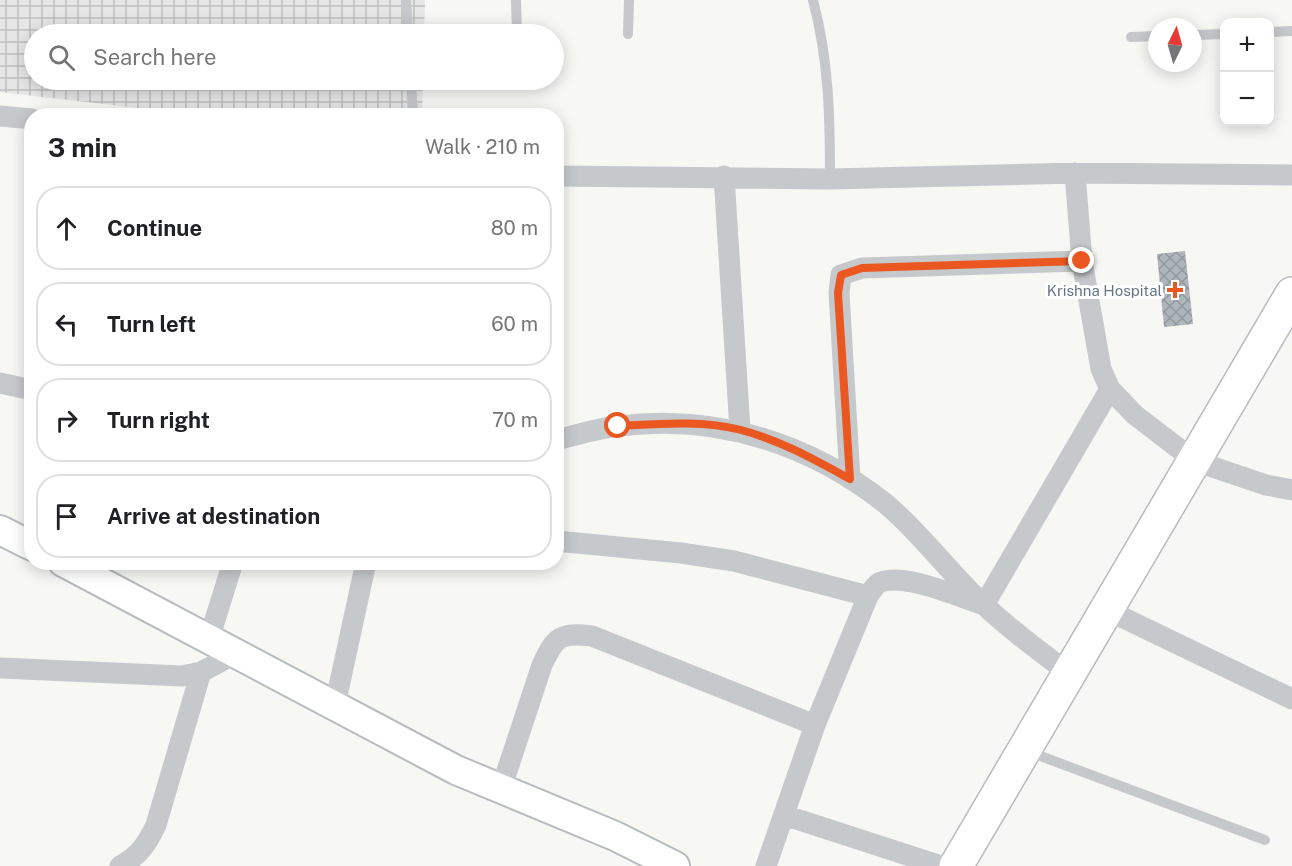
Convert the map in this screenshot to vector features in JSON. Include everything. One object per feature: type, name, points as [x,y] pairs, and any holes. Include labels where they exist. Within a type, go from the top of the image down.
[{"type":"main road","points":[[956,866],[1292,294]]},
{"type":"street","points":[[0,116],[24,118]]},
{"type":"street","points":[[1075,173],[1082,261],[1101,369],[1110,389],[1136,415],[1195,461],[1266,485],[1292,490]]},
{"type":"street","points":[[564,176],[830,178],[1075,173],[1292,175]]},
{"type":"street","points":[[724,176],[740,430]]},
{"type":"street","points":[[850,479],[838,293],[841,275],[862,268],[1082,261]]},
{"type":"street","points":[[0,383],[24,388]]},
{"type":"street","points":[[984,605],[1110,389]]},
{"type":"street","points":[[564,438],[618,426],[669,423],[740,430],[788,446],[850,479],[887,505],[984,605],[1069,674]]},
{"type":"street","points":[[0,530],[24,542]]},
{"type":"street","points":[[564,543],[681,553],[734,561],[868,596]]},
{"type":"street","points":[[78,570],[456,770],[615,836],[675,866]]},
{"type":"street","points":[[209,639],[231,570]]},
{"type":"street","points":[[335,705],[364,570]]},
{"type":"street","points":[[766,866],[815,725],[868,596],[878,583],[891,580],[911,582],[984,605]]},
{"type":"street","points":[[1107,610],[1292,699]]},
{"type":"street","points":[[501,789],[550,646],[558,638],[572,634],[592,636],[815,725]]},
{"type":"street","points":[[0,668],[182,676],[201,672],[237,653]]},
{"type":"street","points":[[120,866],[131,860],[146,845],[156,825],[201,672]]},
{"type":"street","points":[[783,815],[941,866]]},
{"type":"lane","points":[[406,0],[407,24]]},
{"type":"lane","points":[[516,0],[517,24]]},
{"type":"lane","points":[[628,0],[628,34]]},
{"type":"lane","points":[[813,0],[827,60],[830,178]]},
{"type":"lane","points":[[1274,32],[1292,31]]},
{"type":"lane","points":[[1202,35],[1220,34]]},
{"type":"lane","points":[[1131,38],[1148,37]]},
{"type":"lane","points":[[412,90],[413,108]]},
{"type":"lane","points":[[1024,750],[1265,840]]},
{"type":"shaded area","points":[[0,0],[425,0],[424,24],[24,24],[24,90],[423,90],[422,108],[138,108],[0,92]]},
{"type":"building","points":[[1185,251],[1193,324],[1164,327],[1157,254]]},
{"type":"place","name":"Krishna Hospital","points":[[1175,290]]},
{"type":"route","points":[[618,426],[669,423],[740,430],[788,446],[850,479],[838,293],[841,275],[862,268],[1082,261]]}]
